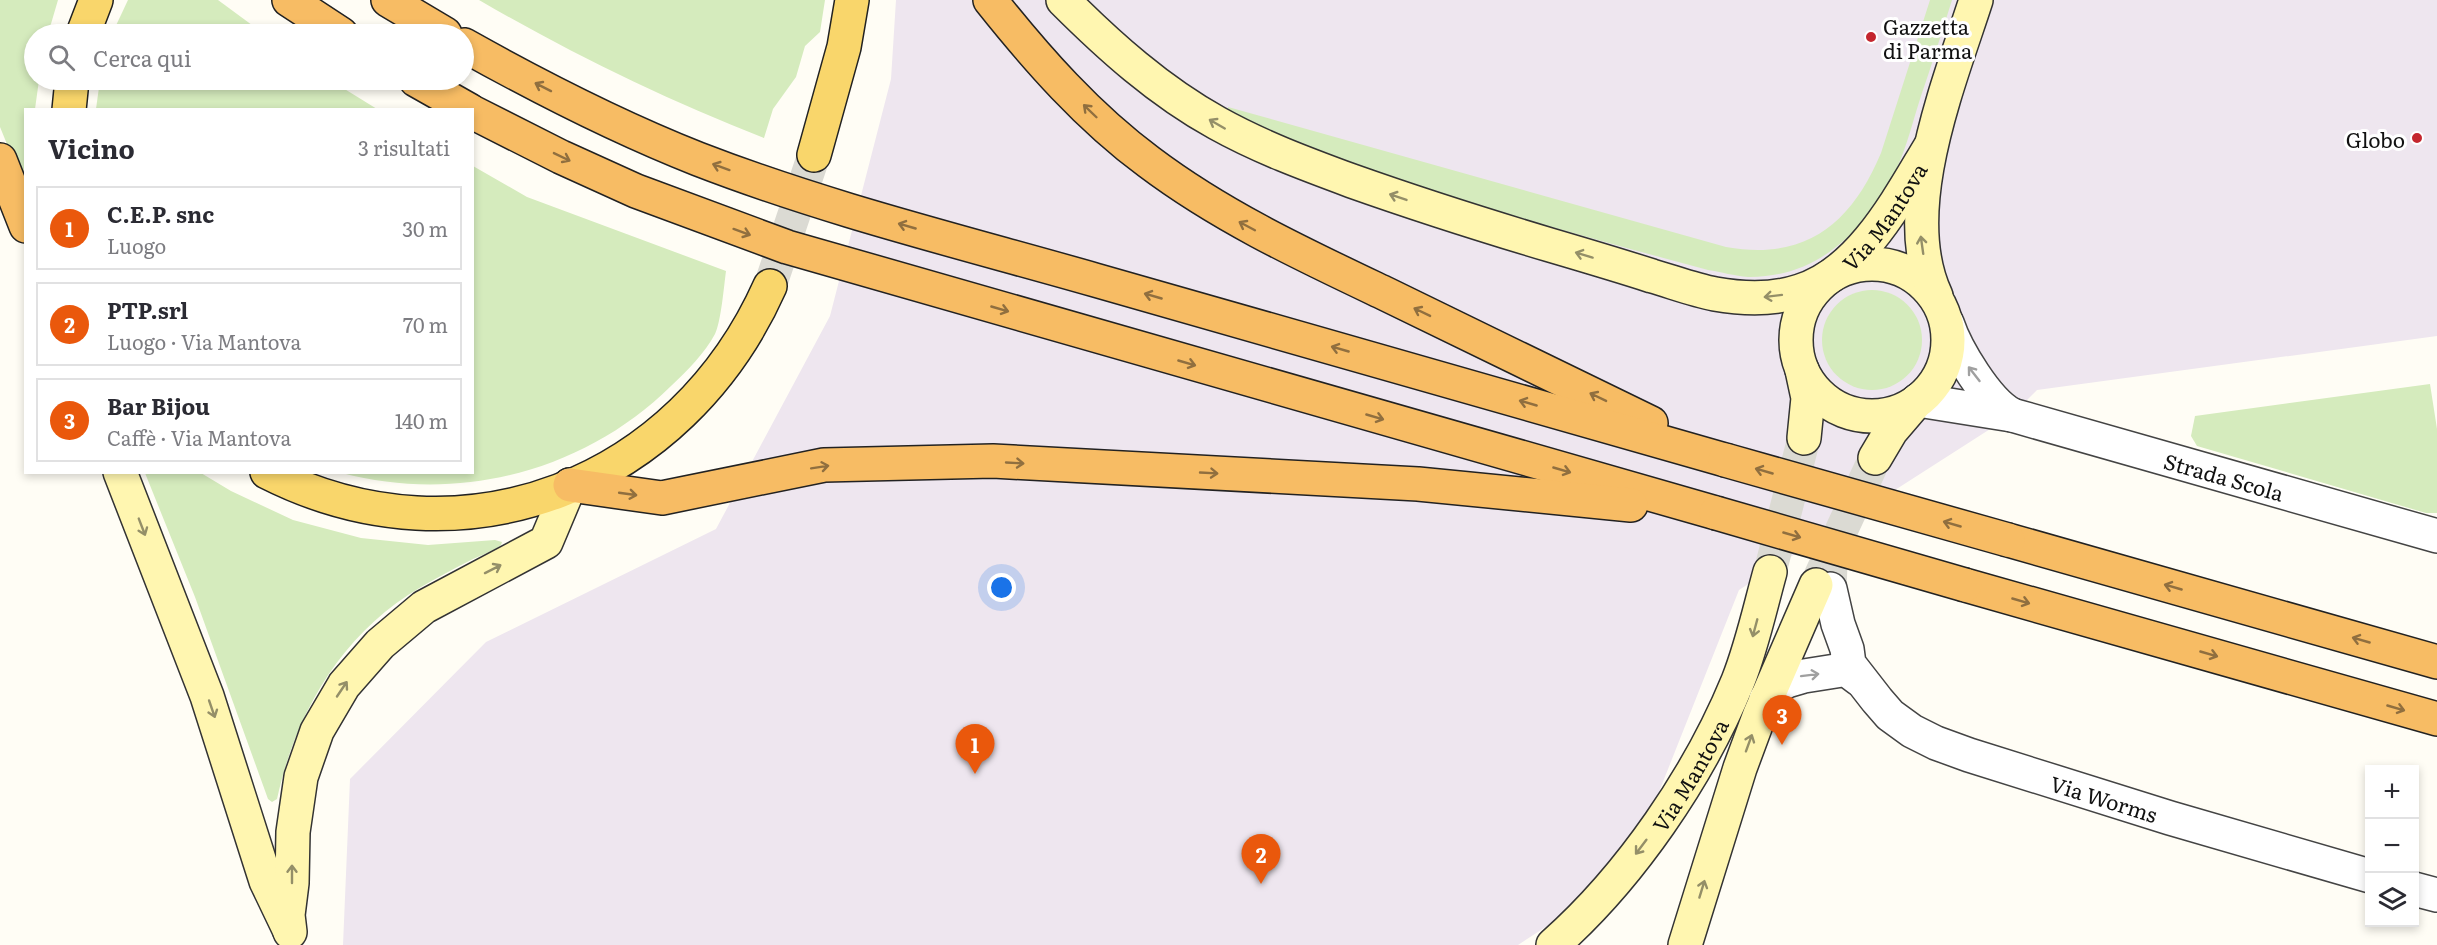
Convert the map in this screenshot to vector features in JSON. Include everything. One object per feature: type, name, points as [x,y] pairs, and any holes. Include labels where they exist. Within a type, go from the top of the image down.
[{"type":"highway","points":[[289,0],[326,24]]},
{"type":"highway","points":[[388,0],[428,24]]},
{"type":"highway","points":[[990,0],[1036,54],[1091,112],[1147,161],[1206,202],[1294,250],[1725,460]]},
{"type":"highway","points":[[474,50],[623,126],[695,158],[772,185],[952,239],[2437,662]]},
{"type":"highway","points":[[434,90],[466,108]]},
{"type":"highway","points":[[474,113],[544,149],[636,191],[787,248],[2437,719]]},
{"type":"highway","points":[[0,160],[24,221]]},
{"type":"highway","points":[[570,485],[662,498],[824,465],[993,461],[1418,484],[1716,513]]},
{"type":"main road","points":[[87,24],[96,0]]},
{"type":"main road","points":[[814,155],[844,47],[852,0]]},
{"type":"main road","points":[[1063,0],[1138,69],[1192,108],[1255,143],[1325,171],[1439,211],[1700,291],[1734,296],[1768,297],[1801,291],[1828,278]]},
{"type":"main road","name":"Via Mantova","points":[[1875,459],[1891,431],[1935,382],[1946,360],[1948,348],[1942,312],[1928,274],[1920,233],[1930,147],[1976,0]]},
{"type":"main road","points":[[69,108],[71,90]]},
{"type":"main road","name":"Via Mantova","points":[[1804,438],[1808,398],[1797,345],[1799,319],[1810,296],[1868,241],[1895,205],[1930,147]]},
{"type":"main road","name":"Via Mantova","points":[[1828,278],[1851,267],[1877,264],[1889,266],[1923,282],[1942,312]]},
{"type":"main road","points":[[271,474],[327,499],[386,512],[419,514],[482,511],[512,505],[570,485],[634,453],[683,413],[728,361],[748,331],[770,286]]},
{"type":"main road","name":"Via Mantova","points":[[1802,370],[1816,392],[1826,400],[1837,407],[1861,415],[1885,414],[1918,400]]},
{"type":"main road","points":[[121,474],[207,696],[266,881],[285,916],[292,938]]},
{"type":"main road","points":[[292,938],[288,915],[294,832],[301,777],[317,731],[339,692],[361,663],[380,644],[424,607],[546,542],[570,485]]},
{"type":"main road","name":"Via Mantova","points":[[1553,945],[1592,907],[1634,855],[1677,796],[1702,755],[1739,680],[1770,572]]},
{"type":"main road","name":"Via Mantova","points":[[1685,945],[1730,798],[1766,699],[1823,587]]},
{"type":"street","name":"Strada Scola","points":[[1942,312],[1955,344],[1972,372],[1998,405],[2012,415]]},
{"type":"street","name":"Strada Scola","points":[[1918,400],[2012,415],[2437,536]]},
{"type":"street","points":[[1823,587],[1848,649],[1849,664],[1859,679]]},
{"type":"street","points":[[1766,699],[1776,687],[1799,677],[1842,670],[1850,672],[1859,679]]},
{"type":"street","name":"Via Worms","points":[[1859,679],[1901,724],[1943,746],[2170,818],[2365,875]]},
{"type":"street","points":[[2419,890],[2437,896]]},
{"type":"shaded area","points":[[896,0],[2437,0],[2437,336],[2037,390],[2012,415],[1739,590],[1651,812],[1578,906],[1518,945],[343,945],[350,779],[486,642],[716,529],[830,316],[891,79]]},
{"type":"green space","points":[[0,0],[58,0],[51,24],[24,24],[24,90],[38,90],[35,108],[24,108],[24,172],[9,149],[0,127]]},
{"type":"green space","points":[[128,0],[218,0],[250,24],[117,24]]},
{"type":"green space","points":[[479,0],[825,0],[820,32],[805,46],[796,77],[773,109],[764,138],[619,75]]},
{"type":"green space","points":[[1930,0],[1952,0],[1903,152],[1884,192],[1855,230],[1837,246],[1797,269],[1774,275],[1748,277],[1708,270],[1465,201],[1370,170],[1287,139],[1247,122],[1228,109],[1228,107],[1726,247],[1754,250],[1780,248],[1802,242],[1822,232],[1840,218],[1869,178],[1881,153]]},
{"type":"green space","points":[[99,90],[346,90],[375,108],[96,108]]},
{"type":"green space","points":[[474,167],[527,197],[726,271],[721,313],[715,334],[706,348],[671,386],[637,415],[600,440],[560,459],[518,473],[475,482],[431,484],[386,482],[347,474],[474,474]]},
{"type":"green space","points":[[1872,290],[1891,294],[1907,305],[1918,321],[1922,340],[1918,359],[1907,375],[1891,386],[1872,390],[1853,386],[1837,375],[1826,359],[1822,340],[1826,321],[1837,305],[1853,294]]},
{"type":"green space","points":[[2430,384],[2437,429],[2437,513],[2426,513],[2197,446],[2191,436],[2195,416]]},
{"type":"green space","points":[[145,474],[203,474],[231,491],[293,520],[361,538],[428,545],[495,540],[502,542],[495,549],[421,587],[393,606],[368,627],[346,651],[326,678],[310,706],[285,767],[277,799],[272,802],[268,799],[195,597]]},
{"type":"tunnel","points":[[770,286],[814,155]]},
{"type":"tunnel","points":[[1770,572],[1804,438]]},
{"type":"tunnel","points":[[1816,585],[1875,458]]},
{"type":"tunnel","points":[[1830,589],[1831,564],[1837,539]]},
{"type":"place","name":"Gazzetta di Parma","points":[[1871,37]]},
{"type":"place","name":"Globo","points":[[2417,138]]},
{"type":"place","name":"Bar Bijou","points":[[1782,745]]},
{"type":"place","name":"C.E.P. snc","points":[[975,774]]},
{"type":"place","name":"PTP.srl","points":[[1261,884]]}]
